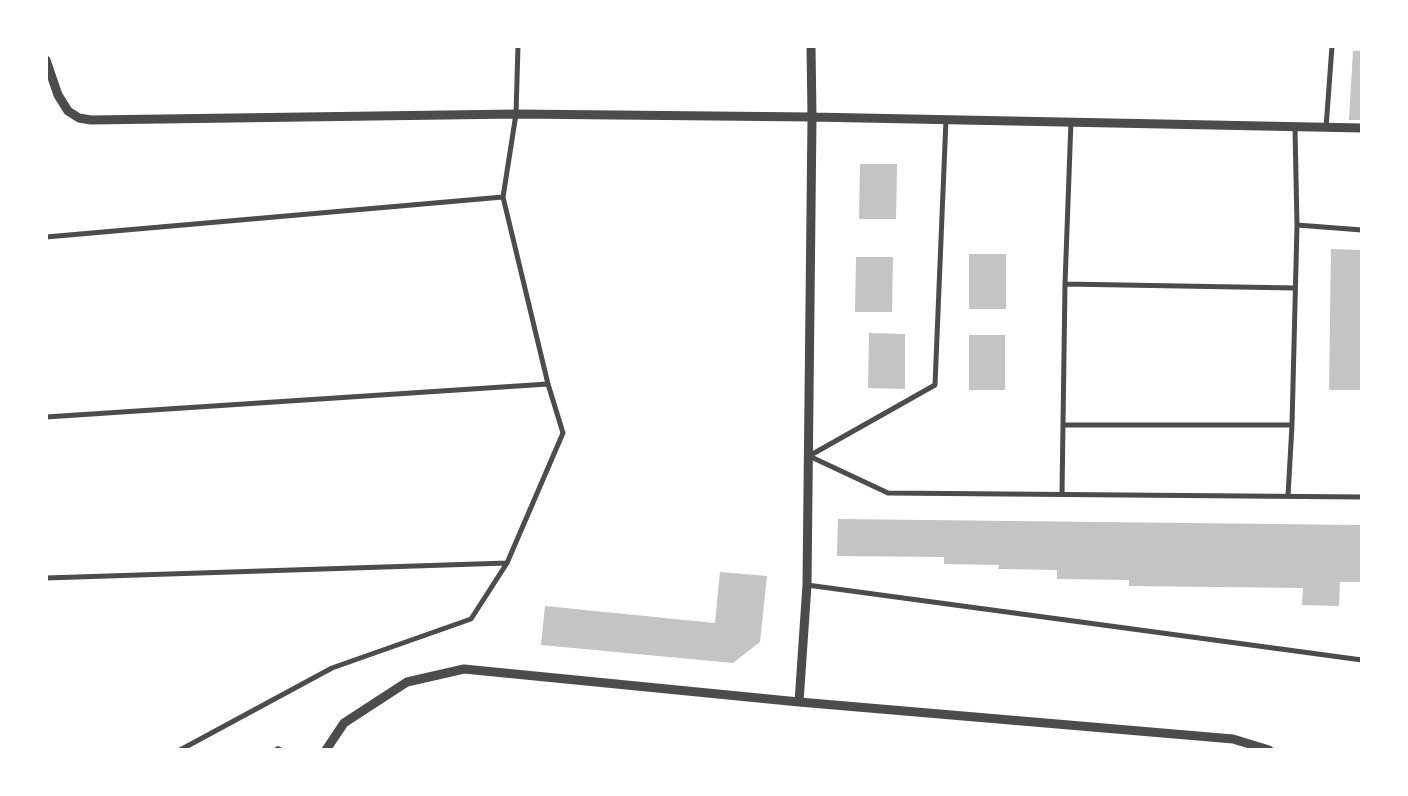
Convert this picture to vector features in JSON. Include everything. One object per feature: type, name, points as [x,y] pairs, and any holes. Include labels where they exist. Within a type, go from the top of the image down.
[{"type":"street","points":[[180,750],[332,668],[471,619],[507,563],[563,433],[548,384],[503,197],[516,114],[518,46]]},
{"type":"street","points":[[799,702],[807,585],[812,117],[811,46]]},
{"type":"street","points":[[1326,128],[1332,46]]},
{"type":"street","points":[[46,60],[58,95],[68,112],[79,118],[91,120],[516,114],[1071,121],[1295,128],[1362,128]]},
{"type":"street","points":[[809,456],[936,385],[946,119]]},
{"type":"street","points":[[1062,494],[1065,284],[1071,121]]},
{"type":"street","points":[[1288,496],[1292,425],[1297,225],[1295,128]]},
{"type":"street","points":[[46,237],[503,197]]},
{"type":"street","points":[[1297,225],[1362,230]]},
{"type":"street","points":[[1065,284],[1295,288]]},
{"type":"street","points":[[46,417],[548,384]]},
{"type":"street","points":[[1064,425],[1292,425]]},
{"type":"street","points":[[809,456],[888,493],[1362,497]]},
{"type":"street","points":[[46,578],[507,563]]},
{"type":"street","points":[[807,585],[1362,660]]},
{"type":"street","points":[[326,750],[344,723],[407,682],[464,669],[799,702],[1233,739],[1269,750]]},
{"type":"lane","points":[[275,750],[278,748],[282,750]]},
{"type":"building","points":[[1353,51],[1362,51],[1362,120],[1349,120]]},
{"type":"building","points":[[860,164],[897,164],[896,219],[859,219]]},
{"type":"building","points":[[1331,249],[1362,250],[1362,390],[1329,390]]},
{"type":"building","points":[[969,254],[1006,254],[1006,309],[969,309]]},
{"type":"building","points":[[856,257],[893,257],[892,312],[855,312]]},
{"type":"building","points":[[869,333],[905,334],[905,389],[868,388]]},
{"type":"building","points":[[969,335],[1005,335],[1005,390],[969,390]]},
{"type":"building","points":[[838,519],[1362,525],[1362,582],[1340,582],[1339,606],[1302,605],[1303,588],[1129,586],[1129,580],[1057,579],[1057,570],[998,569],[999,565],[944,564],[944,557],[837,556]]},
{"type":"building","points":[[720,572],[767,576],[760,642],[733,663],[541,645],[545,606],[715,623]]}]
